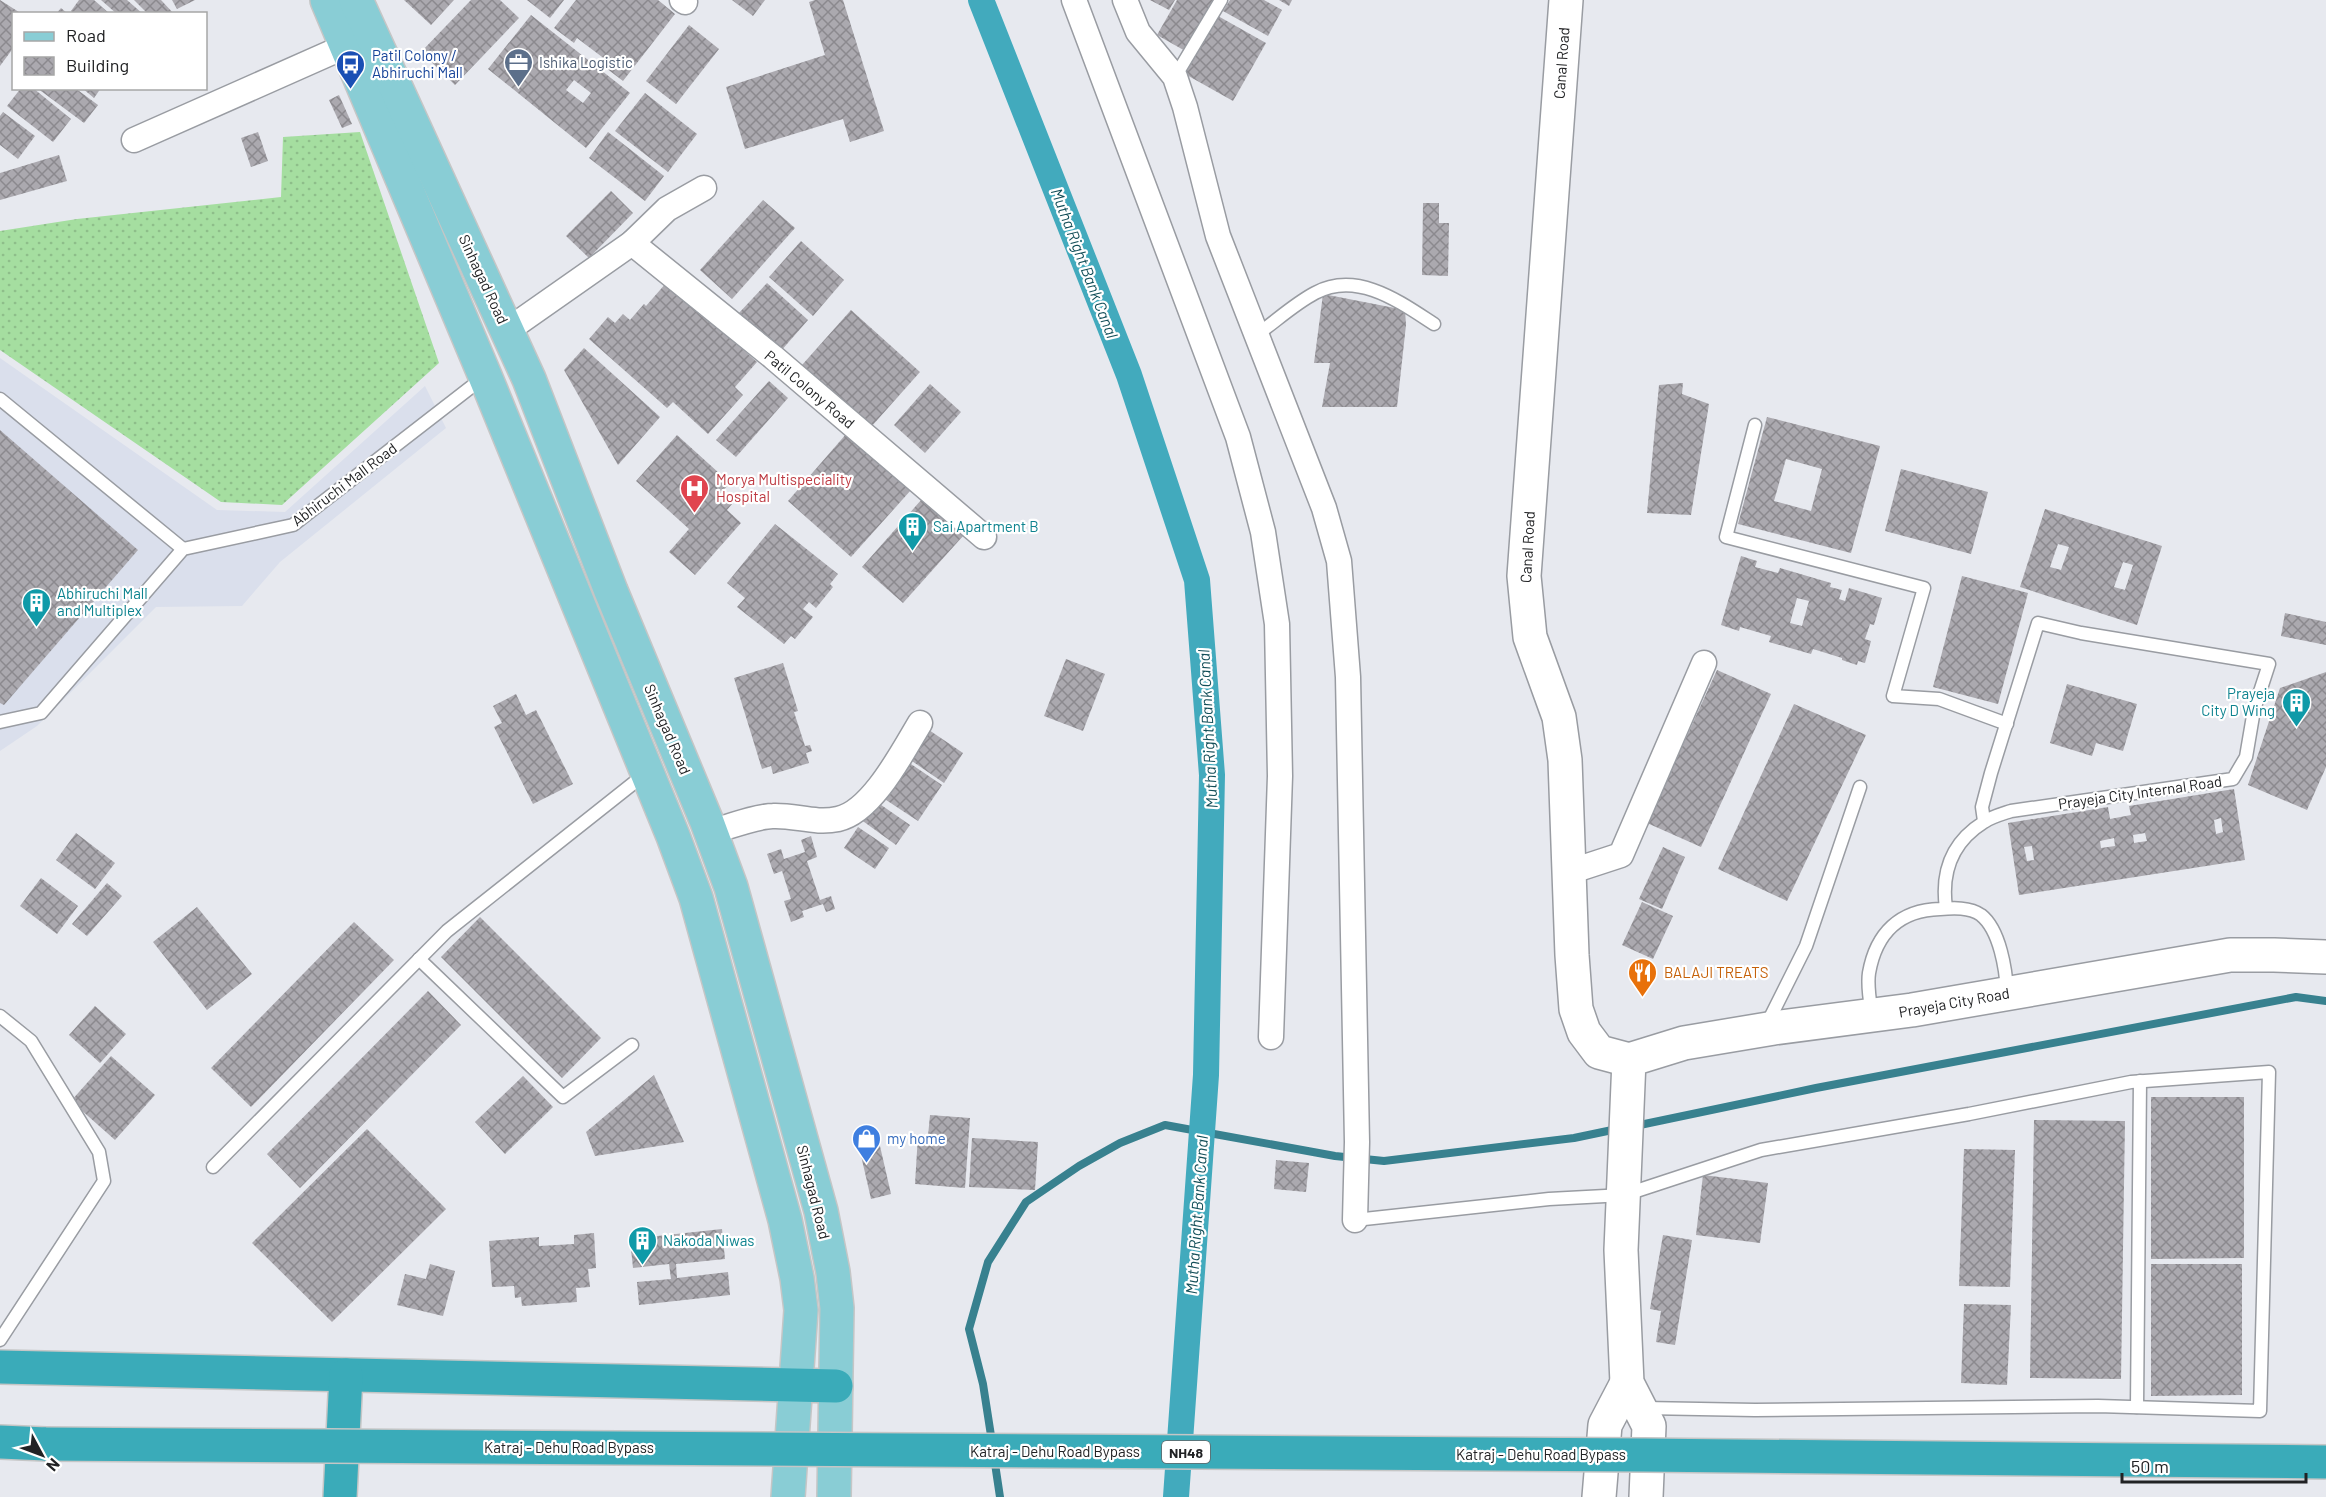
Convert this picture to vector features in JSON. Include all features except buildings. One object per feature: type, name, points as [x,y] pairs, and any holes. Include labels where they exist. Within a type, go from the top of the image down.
[{"type":"highway","points":[[0,1367],[836,1386]]},
{"type":"highway","points":[[340,1497],[346,1375]]},
{"type":"highway","name":"Katraj - Dehu Road Bypass","points":[[0,1442],[2326,1462]]},
{"type":"main road","points":[[327,0],[485,376],[673,836],[696,898],[785,1220],[801,1310],[788,1497]]},
{"type":"main road","name":"Sinhagad Road","points":[[356,0],[529,379],[615,601],[711,832],[731,887],[821,1211],[833,1272],[837,1308],[834,1497]]},
{"type":"street","points":[[1074,0],[1234,426],[1263,532],[1277,624],[1280,765],[1270,1037]]},
{"type":"street","points":[[1125,0],[1138,32],[1175,77],[1185,107],[1218,236],[1255,336],[1324,508],[1339,561],[1348,677],[1357,1142],[1355,1220]]},
{"type":"street","name":"Canal Road","points":[[1566,0],[1524,576],[1530,637],[1559,717],[1565,760],[1576,1009],[1584,1032],[1599,1052],[1629,1060]]},
{"type":"street","points":[[134,140],[346,46]]},
{"type":"street","points":[[508,330],[632,243],[667,209],[704,188]]},
{"type":"street","name":"Patil Colony Road","points":[[632,243],[773,357],[984,537]]},
{"type":"street","points":[[1569,872],[1621,855],[1704,663]]},
{"type":"street","points":[[711,832],[773,816],[805,821],[839,819],[857,810],[885,781],[920,723]]},
{"type":"street","name":"Prayeja City Road","points":[[1629,1060],[1684,1043],[1765,1029],[1872,1016],[2230,955],[2326,957]]},
{"type":"street","points":[[1629,1060],[1621,1250],[1634,1395],[1649,1426],[1646,1497]]},
{"type":"street","points":[[1599,1497],[1605,1425],[1634,1395]]},
{"type":"lane","points":[[1175,77],[1221,0]]},
{"type":"lane","points":[[1255,336],[1315,292],[1334,285],[1368,288],[1386,294],[1434,324]]},
{"type":"lane","name":"Abhiruchi Mall Road","points":[[183,549],[293,525],[485,376]]},
{"type":"lane","points":[[0,399],[183,549],[41,713],[0,722]]},
{"type":"lane","points":[[1755,425],[1726,537],[1924,588],[1893,696],[1938,699],[2007,724],[1983,807],[1984,821]]},
{"type":"lane","name":"Prayeja City Internal Road","points":[[1946,908],[1947,867],[1959,844],[1984,821],[2011,811],[2233,779],[2246,757],[2254,711],[2269,664],[2081,633],[2038,623],[2007,724]]},
{"type":"lane","points":[[213,1167],[447,931],[646,773]]},
{"type":"lane","points":[[1765,1029],[1806,946],[1860,787]]},
{"type":"lane","points":[[1872,1016],[1868,974],[1876,948],[1889,928],[1906,915],[1924,909],[1964,908],[1981,915],[1993,930],[2004,960],[2007,994]]},
{"type":"lane","points":[[419,959],[563,1097],[632,1045]]},
{"type":"lane","points":[[0,1016],[31,1041],[99,1152],[104,1181],[0,1340]]},
{"type":"lane","points":[[1355,1220],[1549,1199],[1761,1150],[2140,1081],[2269,1072],[2260,1411],[1634,1395]]},
{"type":"lane","points":[[2137,1407],[2140,1081]]},
{"type":"shaded area","points":[[0,358],[217,510],[285,512],[425,386],[446,428],[280,562],[242,606],[156,607],[37,726],[0,751]]},
{"type":"green space","points":[[360,132],[439,363],[282,505],[221,502],[0,350],[0,231],[77,219],[281,197],[283,137]]},
{"type":"waterway","name":"Mutha Right Bank Canal","points":[[981,0],[1129,375],[1197,580],[1212,775],[1206,1075],[1176,1497]]},
{"type":"waterway","points":[[1635,1126],[1816,1088],[2296,997],[2326,1001]]},
{"type":"waterway","points":[[992,1442],[983,1384],[969,1329],[988,1262],[1026,1202],[1079,1166],[1120,1143],[1165,1125],[1335,1156],[1384,1161],[1574,1138],[1617,1129]]},
{"type":"waterway","points":[[994,1457],[1000,1497]]},
{"type":"place","name":"Ishika Logistic","points":[[518,88]]},
{"type":"place","name":"Patil Colony / Abhiruchi Mall","points":[[351,90]]},
{"type":"place","name":"Morya Multispeciality Hospital","points":[[695,514]]},
{"type":"place","name":"Sai Apartment B","points":[[912,552]]},
{"type":"place","name":"Abhiruchi Mall and Multiplex","points":[[36,628]]},
{"type":"place","name":"Prayeja City D Wing","points":[[2296,728]]},
{"type":"place","name":"BALAJI TREATS","points":[[1643,998]]},
{"type":"place","name":"my home","points":[[866,1164]]},
{"type":"place","name":"Nakoda Niwas","points":[[642,1266]]}]
